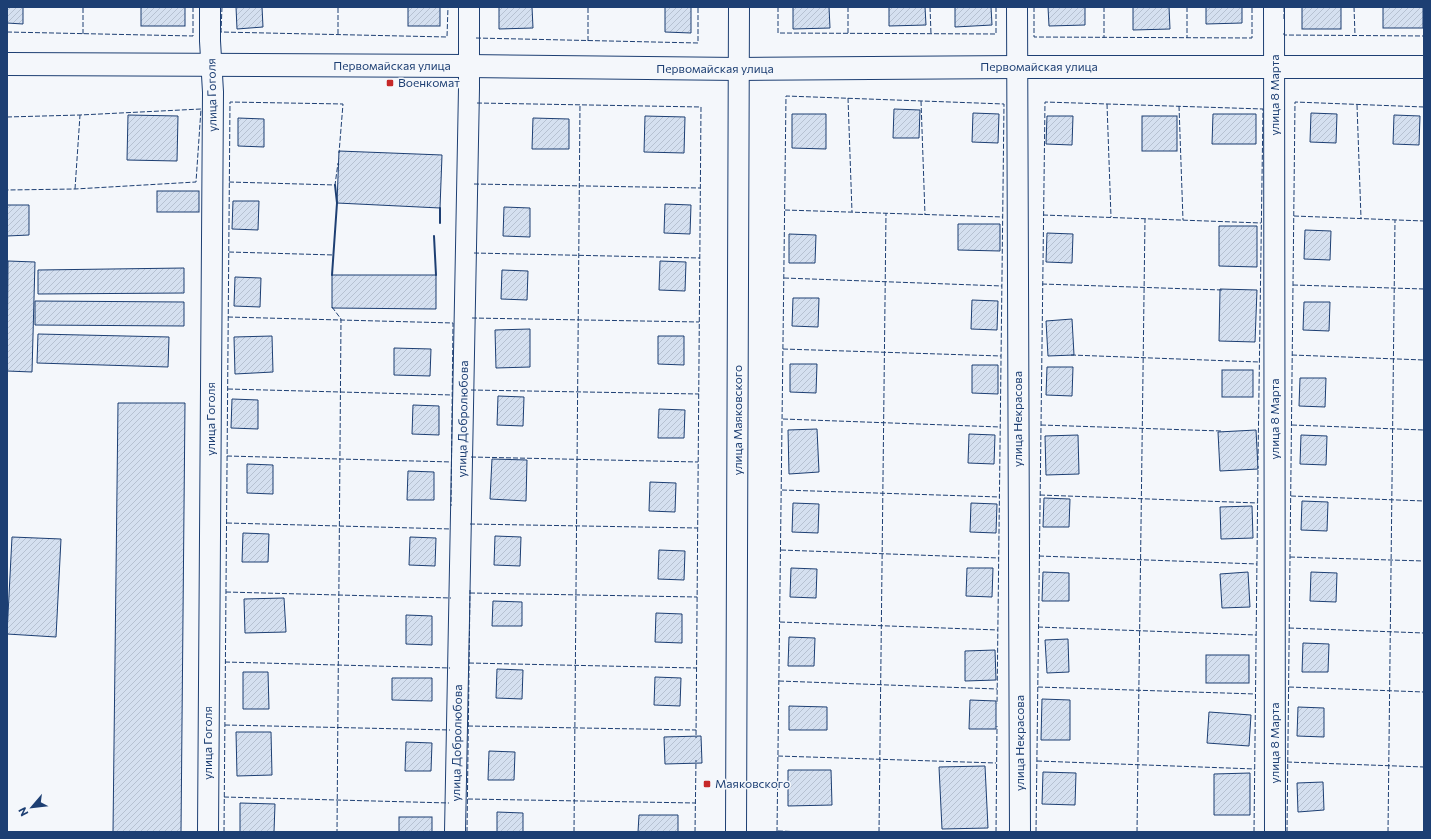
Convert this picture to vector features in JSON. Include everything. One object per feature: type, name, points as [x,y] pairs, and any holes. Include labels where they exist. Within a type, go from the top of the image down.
[{"type":"street","name":"улица Гоголя","points":[[208,832],[213,92],[210,7]]},
{"type":"street","name":"улица Добролюбова","points":[[455,832],[469,96],[469,7]]},
{"type":"street","name":"улица Маяковского","points":[[736,832],[739,7]]},
{"type":"street","name":"улица Некрасова","points":[[1017,7],[1016,67],[1020,832]]},
{"type":"street","name":"улица 8 Марта","points":[[1274,7],[1275,832]]},
{"type":"street","name":"Первомайская улица","points":[[7,64],[739,69],[1424,67]]},
{"type":"building","points":[[7,7],[23,7],[23,24],[7,23]]},
{"type":"building","points":[[141,7],[185,7],[185,26],[141,26]]},
{"type":"building","points":[[236,7],[262,7],[263,27],[237,29]]},
{"type":"building","points":[[408,7],[440,7],[440,26],[408,26]]},
{"type":"building","points":[[499,7],[532,7],[533,28],[499,29]]},
{"type":"building","points":[[665,7],[691,7],[691,33],[665,32]]},
{"type":"building","points":[[793,7],[829,7],[830,28],[793,29]]},
{"type":"building","points":[[889,7],[925,7],[926,25],[889,26]]},
{"type":"building","points":[[955,7],[991,7],[992,25],[955,27]]},
{"type":"building","points":[[1048,7],[1085,7],[1085,25],[1049,26]]},
{"type":"building","points":[[1133,7],[1169,7],[1170,29],[1133,30]]},
{"type":"building","points":[[1206,7],[1242,7],[1242,23],[1206,24]]},
{"type":"building","points":[[1302,7],[1341,7],[1341,29],[1302,29]]},
{"type":"building","points":[[1383,7],[1423,7],[1423,28],[1383,28]]},
{"type":"building","points":[[894,109],[920,110],[919,138],[893,138]]},
{"type":"building","points":[[973,113],[999,114],[998,143],[972,142]]},
{"type":"building","points":[[1311,113],[1337,114],[1336,143],[1310,142]]},
{"type":"building","points":[[792,114],[826,114],[826,149],[792,148]]},
{"type":"building","points":[[1213,114],[1256,114],[1256,144],[1212,144]]},
{"type":"building","points":[[128,115],[178,116],[177,161],[127,160]]},
{"type":"building","points":[[1394,115],[1420,116],[1419,145],[1393,144]]},
{"type":"building","points":[[645,116],[685,117],[684,153],[644,152]]},
{"type":"building","points":[[1047,116],[1073,116],[1072,145],[1046,144]]},
{"type":"building","points":[[1142,116],[1177,116],[1177,151],[1142,151]]},
{"type":"building","points":[[238,118],[264,119],[264,147],[238,146]]},
{"type":"building","points":[[533,118],[569,119],[569,149],[532,149]]},
{"type":"building","points":[[339,151],[442,155],[440,208],[337,203]]},
{"type":"building","points":[[157,191],[199,191],[199,212],[157,212]]},
{"type":"building","points":[[233,201],[259,201],[258,230],[232,229]]},
{"type":"building","points":[[665,204],[691,205],[690,234],[664,233]]},
{"type":"building","points":[[7,205],[29,205],[29,235],[7,236]]},
{"type":"building","points":[[504,207],[530,208],[530,237],[503,236]]},
{"type":"building","points":[[958,224],[1000,224],[1000,251],[958,250]]},
{"type":"building","points":[[1219,226],[1257,226],[1257,267],[1219,266]]},
{"type":"building","points":[[1305,230],[1331,231],[1330,260],[1304,259]]},
{"type":"building","points":[[1047,233],[1073,234],[1072,263],[1046,262]]},
{"type":"building","points":[[789,234],[816,235],[815,263],[789,263]]},
{"type":"building","points":[[8,261],[35,262],[32,372],[7,371]]},
{"type":"building","points":[[660,261],[686,262],[685,291],[659,290]]},
{"type":"building","points":[[184,268],[184,293],[38,294],[38,270]]},
{"type":"building","points":[[502,270],[528,271],[527,300],[501,299]]},
{"type":"building","points":[[332,275],[436,275],[436,309],[332,308]]},
{"type":"building","points":[[235,277],[261,278],[260,307],[234,306]]},
{"type":"building","points":[[1220,289],[1257,290],[1255,342],[1219,341]]},
{"type":"building","points":[[793,298],[819,298],[818,327],[792,326]]},
{"type":"building","points":[[972,300],[998,301],[997,330],[971,329]]},
{"type":"building","points":[[35,301],[184,302],[184,326],[35,325]]},
{"type":"building","points":[[1304,302],[1330,302],[1329,331],[1303,330]]},
{"type":"building","points":[[1072,319],[1074,355],[1048,356],[1046,321]]},
{"type":"building","points":[[530,329],[530,367],[496,368],[495,330]]},
{"type":"building","points":[[38,334],[169,337],[168,367],[37,363]]},
{"type":"building","points":[[272,336],[273,372],[235,374],[234,337]]},
{"type":"building","points":[[658,336],[684,336],[684,365],[658,364]]},
{"type":"building","points":[[394,348],[431,349],[430,376],[394,375]]},
{"type":"building","points":[[790,364],[817,364],[816,393],[790,392]]},
{"type":"building","points":[[972,365],[998,365],[998,394],[972,393]]},
{"type":"building","points":[[1047,367],[1073,367],[1072,396],[1046,395]]},
{"type":"building","points":[[1222,370],[1253,370],[1253,397],[1222,397]]},
{"type":"building","points":[[1300,378],[1326,378],[1325,407],[1299,406]]},
{"type":"building","points":[[498,396],[524,397],[523,426],[497,425]]},
{"type":"building","points":[[232,399],[258,400],[258,429],[231,428]]},
{"type":"building","points":[[118,403],[185,403],[181,832],[113,832]]},
{"type":"building","points":[[413,405],[439,406],[439,435],[412,434]]},
{"type":"building","points":[[659,409],[685,410],[684,438],[658,438]]},
{"type":"building","points":[[817,429],[819,472],[789,474],[788,430]]},
{"type":"building","points":[[1256,430],[1258,469],[1220,471],[1218,432]]},
{"type":"building","points":[[969,434],[995,435],[994,464],[968,463]]},
{"type":"building","points":[[1078,435],[1079,474],[1046,475],[1045,436]]},
{"type":"building","points":[[1301,435],[1327,436],[1326,465],[1300,464]]},
{"type":"building","points":[[492,459],[527,460],[526,501],[490,499]]},
{"type":"building","points":[[247,464],[273,465],[273,494],[247,493]]},
{"type":"building","points":[[408,471],[434,472],[434,500],[407,500]]},
{"type":"building","points":[[650,482],[676,483],[675,512],[649,511]]},
{"type":"building","points":[[1044,498],[1070,499],[1069,527],[1043,527]]},
{"type":"building","points":[[1302,501],[1328,502],[1327,531],[1301,530]]},
{"type":"building","points":[[793,503],[819,504],[818,533],[792,532]]},
{"type":"building","points":[[971,503],[997,504],[996,533],[970,532]]},
{"type":"building","points":[[1252,506],[1253,538],[1221,539],[1220,507]]},
{"type":"building","points":[[243,533],[269,534],[268,562],[242,562]]},
{"type":"building","points":[[495,536],[521,537],[520,566],[494,565]]},
{"type":"building","points":[[12,537],[61,539],[56,637],[7,634]]},
{"type":"building","points":[[410,537],[436,538],[435,566],[409,565]]},
{"type":"building","points":[[659,550],[685,551],[684,580],[658,579]]},
{"type":"building","points":[[791,568],[817,569],[816,598],[790,597]]},
{"type":"building","points":[[967,568],[993,568],[992,597],[966,596]]},
{"type":"building","points":[[1043,572],[1069,573],[1069,601],[1042,601]]},
{"type":"building","points":[[1248,572],[1250,607],[1222,608],[1220,574]]},
{"type":"building","points":[[1311,572],[1337,573],[1336,602],[1310,601]]},
{"type":"building","points":[[284,598],[286,632],[245,633],[244,599]]},
{"type":"building","points":[[493,601],[522,602],[522,626],[492,626]]},
{"type":"building","points":[[656,613],[682,614],[682,643],[655,642]]},
{"type":"building","points":[[406,615],[432,616],[432,645],[406,644]]},
{"type":"building","points":[[789,637],[815,638],[814,666],[788,666]]},
{"type":"building","points":[[1068,639],[1069,672],[1047,673],[1045,640]]},
{"type":"building","points":[[1303,643],[1329,644],[1328,672],[1302,672]]},
{"type":"building","points":[[995,650],[996,680],[965,681],[965,651]]},
{"type":"building","points":[[1206,655],[1249,655],[1249,683],[1206,683]]},
{"type":"building","points":[[497,669],[523,670],[522,699],[496,698]]},
{"type":"building","points":[[243,672],[268,672],[269,709],[243,709]]},
{"type":"building","points":[[655,677],[681,678],[680,706],[654,705]]},
{"type":"building","points":[[392,678],[432,678],[432,701],[392,700]]},
{"type":"building","points":[[1042,699],[1070,700],[1070,740],[1041,740]]},
{"type":"building","points":[[970,700],[996,701],[996,729],[969,729]]},
{"type":"building","points":[[789,706],[827,707],[827,730],[789,730]]},
{"type":"building","points":[[1298,707],[1324,708],[1324,737],[1297,736]]},
{"type":"building","points":[[1209,712],[1251,715],[1249,746],[1207,743]]},
{"type":"building","points":[[236,732],[271,732],[272,775],[237,776]]},
{"type":"building","points":[[701,736],[702,763],[665,764],[664,737]]},
{"type":"building","points":[[406,742],[432,743],[431,771],[405,771]]},
{"type":"building","points":[[489,751],[515,752],[514,780],[488,780]]},
{"type":"building","points":[[985,766],[988,828],[942,829],[939,767]]},
{"type":"building","points":[[788,770],[831,770],[832,805],[788,806]]},
{"type":"building","points":[[1043,772],[1076,773],[1075,805],[1042,804]]},
{"type":"building","points":[[1250,773],[1250,815],[1214,815],[1214,774]]},
{"type":"building","points":[[1323,782],[1324,810],[1298,812],[1297,783]]},
{"type":"building","points":[[240,803],[275,804],[274,832],[240,832]]},
{"type":"building","points":[[497,812],[523,813],[523,832],[497,832]]},
{"type":"building","points":[[639,815],[678,815],[678,832],[638,832]]},
{"type":"building","points":[[399,817],[432,817],[432,832],[399,832]]},
{"type":"fence","points":[[83,7],[83,34]]},
{"type":"fence","points":[[7,32],[193,36],[193,7]]},
{"type":"fence","points":[[222,7],[221,32],[447,37],[448,7]]},
{"type":"fence","points":[[338,7],[338,34]]},
{"type":"fence","points":[[588,7],[588,41]]},
{"type":"fence","points":[[476,38],[698,43],[698,7]]},
{"type":"fence","points":[[778,7],[778,33],[996,34],[996,7]]},
{"type":"fence","points":[[848,7],[848,34]]},
{"type":"fence","points":[[930,7],[931,34]]},
{"type":"fence","points":[[1034,7],[1034,37],[1252,38],[1252,7]]},
{"type":"fence","points":[[1104,7],[1104,38]]},
{"type":"fence","points":[[1187,7],[1187,38]]},
{"type":"fence","points":[[1284,7],[1284,19]]},
{"type":"fence","points":[[1354,7],[1355,35]]},
{"type":"fence","points":[[1284,33],[1284,35],[1424,36]]},
{"type":"fence","points":[[777,832],[786,96],[1004,104],[997,704]]},
{"type":"fence","points":[[848,98],[852,212]]},
{"type":"fence","points":[[921,101],[925,215]]},
{"type":"fence","points":[[224,832],[230,102],[343,104],[339,153]]},
{"type":"fence","points":[[1036,832],[1045,102],[1263,109],[1258,460]]},
{"type":"fence","points":[[1287,832],[1295,102],[1424,107]]},
{"type":"fence","points":[[477,103],[701,107],[696,738]]},
{"type":"fence","points":[[574,832],[580,104]]},
{"type":"fence","points":[[1107,104],[1111,217]]},
{"type":"fence","points":[[1357,105],[1361,218]]},
{"type":"fence","points":[[1179,106],[1183,220]]},
{"type":"fence","points":[[7,117],[201,109],[196,182],[75,189],[7,190]]},
{"type":"fence","points":[[75,189],[80,115]]},
{"type":"fence","points":[[229,182],[335,185],[338,163]]},
{"type":"fence","points":[[474,184],[700,188]]},
{"type":"fence","points":[[785,210],[1003,217]]},
{"type":"fence","points":[[879,832],[886,213]]},
{"type":"fence","points":[[1043,215],[1261,223]]},
{"type":"fence","points":[[1294,216],[1424,221]]},
{"type":"fence","points":[[1137,832],[1145,219]]},
{"type":"fence","points":[[1388,832],[1395,220]]},
{"type":"fence","points":[[229,252],[334,255]]},
{"type":"fence","points":[[474,253],[700,258]]},
{"type":"fence","points":[[784,278],[1002,286]]},
{"type":"fence","points":[[1042,284],[1222,290]]},
{"type":"fence","points":[[1293,285],[1424,289]]},
{"type":"fence","points":[[332,307],[341,319],[337,832]]},
{"type":"fence","points":[[228,317],[453,323],[451,506]]},
{"type":"fence","points":[[472,318],[699,322]]},
{"type":"fence","points":[[783,349],[1001,356]]},
{"type":"fence","points":[[1071,355],[1259,362]]},
{"type":"fence","points":[[1292,355],[1424,360]]},
{"type":"fence","points":[[228,389],[452,395]]},
{"type":"fence","points":[[471,390],[699,394]]},
{"type":"fence","points":[[783,419],[1000,427]]},
{"type":"fence","points":[[1041,425],[1221,431]]},
{"type":"fence","points":[[1292,425],[1424,430]]},
{"type":"fence","points":[[227,456],[452,462]]},
{"type":"fence","points":[[471,457],[698,462]]},
{"type":"fence","points":[[1254,832],[1258,466]]},
{"type":"fence","points":[[782,490],[1000,497]]},
{"type":"fence","points":[[1040,495],[1258,503]]},
{"type":"fence","points":[[1291,496],[1424,501]]},
{"type":"fence","points":[[227,523],[451,529]]},
{"type":"fence","points":[[470,524],[697,528]]},
{"type":"fence","points":[[781,550],[999,558]]},
{"type":"fence","points":[[1039,556],[1257,564]]},
{"type":"fence","points":[[1290,557],[1424,561]]},
{"type":"fence","points":[[467,832],[470,590]]},
{"type":"fence","points":[[226,592],[451,598]]},
{"type":"fence","points":[[470,593],[697,597]]},
{"type":"fence","points":[[780,622],[998,630]]},
{"type":"fence","points":[[1038,627],[1256,635]]},
{"type":"fence","points":[[1289,628],[1424,633]]},
{"type":"fence","points":[[225,662],[450,668]]},
{"type":"fence","points":[[469,663],[696,668]]},
{"type":"fence","points":[[779,681],[997,689]]},
{"type":"fence","points":[[1038,687],[1255,694]]},
{"type":"fence","points":[[1289,687],[1424,692]]},
{"type":"fence","points":[[225,725],[450,730]]},
{"type":"fence","points":[[468,726],[696,730]]},
{"type":"fence","points":[[996,832],[997,726]]},
{"type":"fence","points":[[778,756],[996,763]]},
{"type":"fence","points":[[695,832],[696,760]]},
{"type":"fence","points":[[1037,761],[1255,769]]},
{"type":"fence","points":[[1287,762],[1424,767]]},
{"type":"fence","points":[[224,797],[449,803]]},
{"type":"fence","points":[[468,799],[695,803]]},
{"type":"fence","points":[[778,831],[806,832]]},
{"type":"wall","points":[[332,275],[337,203],[335,185]]},
{"type":"wall","points":[[440,208],[440,223]]},
{"type":"wall","points":[[434,236],[436,275]]},
{"type":"place","name":"Военкомат","points":[[390,83]]},
{"type":"place","name":"Маяковского","points":[[707,784]]}]
